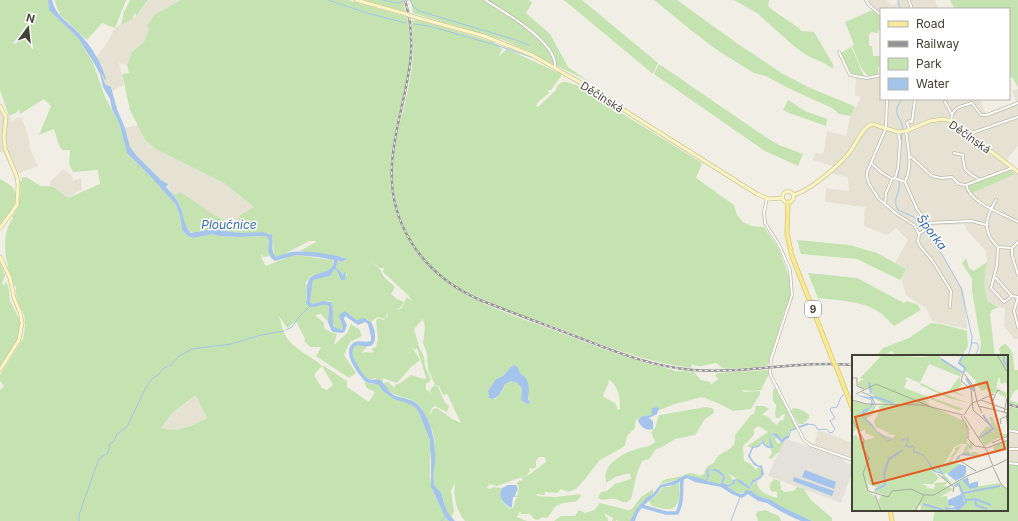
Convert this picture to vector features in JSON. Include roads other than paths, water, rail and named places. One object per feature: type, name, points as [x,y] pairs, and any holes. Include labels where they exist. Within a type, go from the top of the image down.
[{"type":"main road","name":"Děčínská","points":[[356,0],[500,42],[532,55],[757,194],[767,198],[782,198]]},
{"type":"main road","points":[[0,106],[6,117],[4,144],[17,177],[18,193],[15,208],[0,228]]},
{"type":"main road","name":"Děčínská","points":[[904,131],[937,119],[951,121],[1017,171]]},
{"type":"main road","points":[[793,195],[806,190],[845,157],[868,126],[875,124],[886,128],[904,131]]},
{"type":"main road","points":[[787,191],[791,192],[793,195],[792,200],[788,202],[784,201],[782,198],[783,193],[787,191]]},
{"type":"main road","name":"9","points":[[788,202],[787,234],[792,256],[852,407]]},
{"type":"main road","points":[[0,257],[10,278],[14,298],[20,312],[22,323],[19,340],[0,370]]},
{"type":"main road","points":[[890,511],[892,521]]},
{"type":"street","points":[[485,0],[516,18],[531,31],[555,59],[555,68]]},
{"type":"street","points":[[866,0],[870,6],[880,14]]},
{"type":"street","points":[[839,52],[850,75],[867,78],[880,75]]},
{"type":"street","points":[[887,100],[886,128],[867,172],[867,178],[875,195],[898,215],[913,223],[918,234],[918,242],[920,246],[928,254],[951,291],[950,307]]},
{"type":"street","points":[[914,127],[912,122],[915,100]]},
{"type":"street","points":[[945,102],[952,115]]},
{"type":"street","points":[[951,121],[954,111],[959,107],[972,103],[981,114],[987,115],[1018,103]]},
{"type":"street","points":[[969,134],[1018,117]]},
{"type":"street","points":[[885,204],[886,193],[896,179],[900,142],[907,123],[909,121],[912,122]]},
{"type":"street","points":[[904,131],[910,156],[908,176],[905,182]]},
{"type":"street","points":[[954,153],[963,155],[963,166],[965,170],[980,180]]},
{"type":"street","points":[[910,156],[932,176],[941,178],[952,177],[959,184],[966,186],[984,205],[1018,222]]},
{"type":"street","points":[[871,163],[881,172],[905,182],[917,209],[927,223]]},
{"type":"street","points":[[966,186],[1012,168]]},
{"type":"street","points":[[767,198],[764,212],[765,223],[779,246],[789,268],[792,295],[771,360],[770,374],[774,385],[789,409],[804,440],[810,445],[852,460]]},
{"type":"street","points":[[996,200],[990,209],[987,219],[989,236],[998,248],[997,265],[991,285],[992,290],[1004,302],[1012,296]]},
{"type":"street","points":[[927,223],[970,221],[987,225]]},
{"type":"street","points":[[918,234],[924,231],[927,223]]},
{"type":"street","points":[[998,248],[1012,248],[1018,242]]},
{"type":"street","points":[[1012,248],[1012,255],[1018,275]]},
{"type":"street","points":[[994,276],[1012,296],[1018,297],[1014,311],[1018,327]]},
{"type":"street","points":[[1008,430],[1018,432]]},
{"type":"water","points":[[48,0],[52,0],[59,14],[79,33],[96,55],[106,79],[105,80],[101,72],[105,84],[111,87],[130,147],[161,180],[168,184],[166,187],[179,203],[185,223],[191,233],[212,229],[240,233],[263,232],[272,235],[273,250],[276,257],[293,252],[309,252],[347,259],[342,262],[338,260],[336,268],[343,275],[345,272],[346,273],[345,280],[341,280],[336,269],[330,276],[313,280],[310,302],[313,304],[323,301],[331,302],[333,308],[334,327],[342,330],[343,327],[339,316],[345,311],[357,320],[364,318],[371,322],[374,331],[374,342],[370,346],[358,345],[354,347],[354,358],[362,373],[366,377],[371,380],[377,379],[381,381],[391,393],[418,404],[428,419],[434,440],[434,483],[441,493],[448,512],[455,521],[449,521],[445,517],[431,487],[430,440],[419,413],[415,407],[405,402],[396,400],[388,395],[379,385],[366,382],[352,362],[349,351],[351,346],[357,341],[371,341],[368,324],[365,322],[358,325],[345,316],[344,319],[347,325],[345,331],[342,333],[333,332],[328,322],[329,307],[324,305],[312,307],[306,303],[308,281],[313,276],[331,268],[334,260],[296,255],[275,261],[271,258],[268,251],[269,240],[266,236],[239,237],[218,236],[213,234],[193,238],[188,236],[182,230],[180,216],[176,205],[127,153],[119,123],[112,109],[110,99],[103,87],[100,74],[78,38],[49,10]]},
{"type":"water","points":[[515,365],[518,367],[520,373],[527,379],[529,390],[528,399],[531,403],[527,404],[521,400],[522,388],[517,383],[511,381],[505,384],[497,397],[492,399],[489,398],[488,391],[496,379],[503,376],[511,367]]},
{"type":"water","points":[[652,408],[659,408],[657,414],[649,418],[653,421],[653,429],[648,430],[640,424],[638,420],[643,416],[651,415]]},
{"type":"water","points":[[807,423],[808,424],[791,431],[789,438],[783,442],[781,442],[773,434],[770,438],[772,448],[767,448],[762,443],[759,447],[753,448],[750,456],[754,462],[759,466],[762,466],[764,474],[753,483],[749,489],[736,480],[734,484],[728,487],[741,494],[743,494],[746,490],[752,491],[758,496],[771,500],[780,506],[812,521],[801,521],[767,503],[758,501],[748,494],[742,498],[721,487],[695,482],[687,478],[674,485],[662,487],[641,509],[635,521],[630,521],[636,510],[660,485],[674,481],[686,475],[705,480],[707,478],[706,471],[714,469],[720,471],[724,475],[725,478],[723,483],[727,485],[732,484],[733,480],[736,479],[742,481],[749,487],[752,481],[761,476],[761,468],[754,465],[748,456],[752,447],[759,445],[763,440],[766,445],[770,447],[769,439],[772,433],[777,434],[782,440],[784,437],[789,435],[790,430]],"holes":[[[712,470],[719,473],[723,477],[721,484],[707,481],[709,476],[708,471]]]},
{"type":"water","points":[[805,470],[836,482],[834,489],[802,477]]},
{"type":"water","points":[[794,477],[834,491],[832,496],[793,481]]},
{"type":"water","points":[[508,485],[516,485],[518,489],[515,495],[516,497],[513,497],[511,508],[502,500],[500,494],[502,488]]},
{"type":"waterway","points":[[328,0],[367,13],[406,23]]},
{"type":"waterway","points":[[382,0],[397,3],[408,0]]},
{"type":"waterway","points":[[410,0],[413,6],[419,11],[529,45]]},
{"type":"waterway","name":"Šporka","points":[[898,0],[900,8]]},
{"type":"waterway","points":[[414,24],[429,26],[499,46],[531,57]]},
{"type":"waterway","name":"Šporka","points":[[902,100],[897,108],[897,114],[903,130]]},
{"type":"waterway","name":"Šporka","points":[[899,166],[902,134]]},
{"type":"waterway","name":"Šporka","points":[[898,178],[899,169]]},
{"type":"waterway","name":"Šporka","points":[[899,181],[900,185],[896,198],[896,206],[898,210],[914,217],[919,223],[943,256],[961,288],[972,337],[968,355]]},
{"type":"waterway","points":[[286,330],[292,327],[298,318],[309,307]]},
{"type":"waterway","points":[[79,521],[79,515],[98,461],[101,457],[108,453],[110,444],[114,441],[117,434],[127,427],[146,387],[152,379],[164,368],[171,365],[179,356],[192,349],[231,344],[261,335],[284,331]]},
{"type":"waterway","points":[[972,343],[977,343],[978,346],[976,355]]},
{"type":"waterway","name":"Šporka","points":[[807,424],[815,425],[818,430],[825,429],[830,433],[833,432],[835,429],[830,421],[835,418],[830,410],[831,408],[837,407],[841,397],[846,393]]},
{"type":"waterway","points":[[641,506],[666,513],[677,513],[681,501],[682,479]]},
{"type":"waterway","points":[[731,521],[740,497]]},
{"type":"waterway","points":[[441,521],[445,518]]},
{"type":"railway","points":[[405,0],[410,21],[411,59],[393,153],[392,177],[394,201],[401,222],[411,242],[424,260],[440,275],[459,289],[480,300],[621,353],[664,366],[713,371],[813,364],[852,365]]},
{"type":"railway","points":[[1008,404],[1018,407]]},
{"type":"water label","name":"Ploučnice","points":[[229,224]]}]
